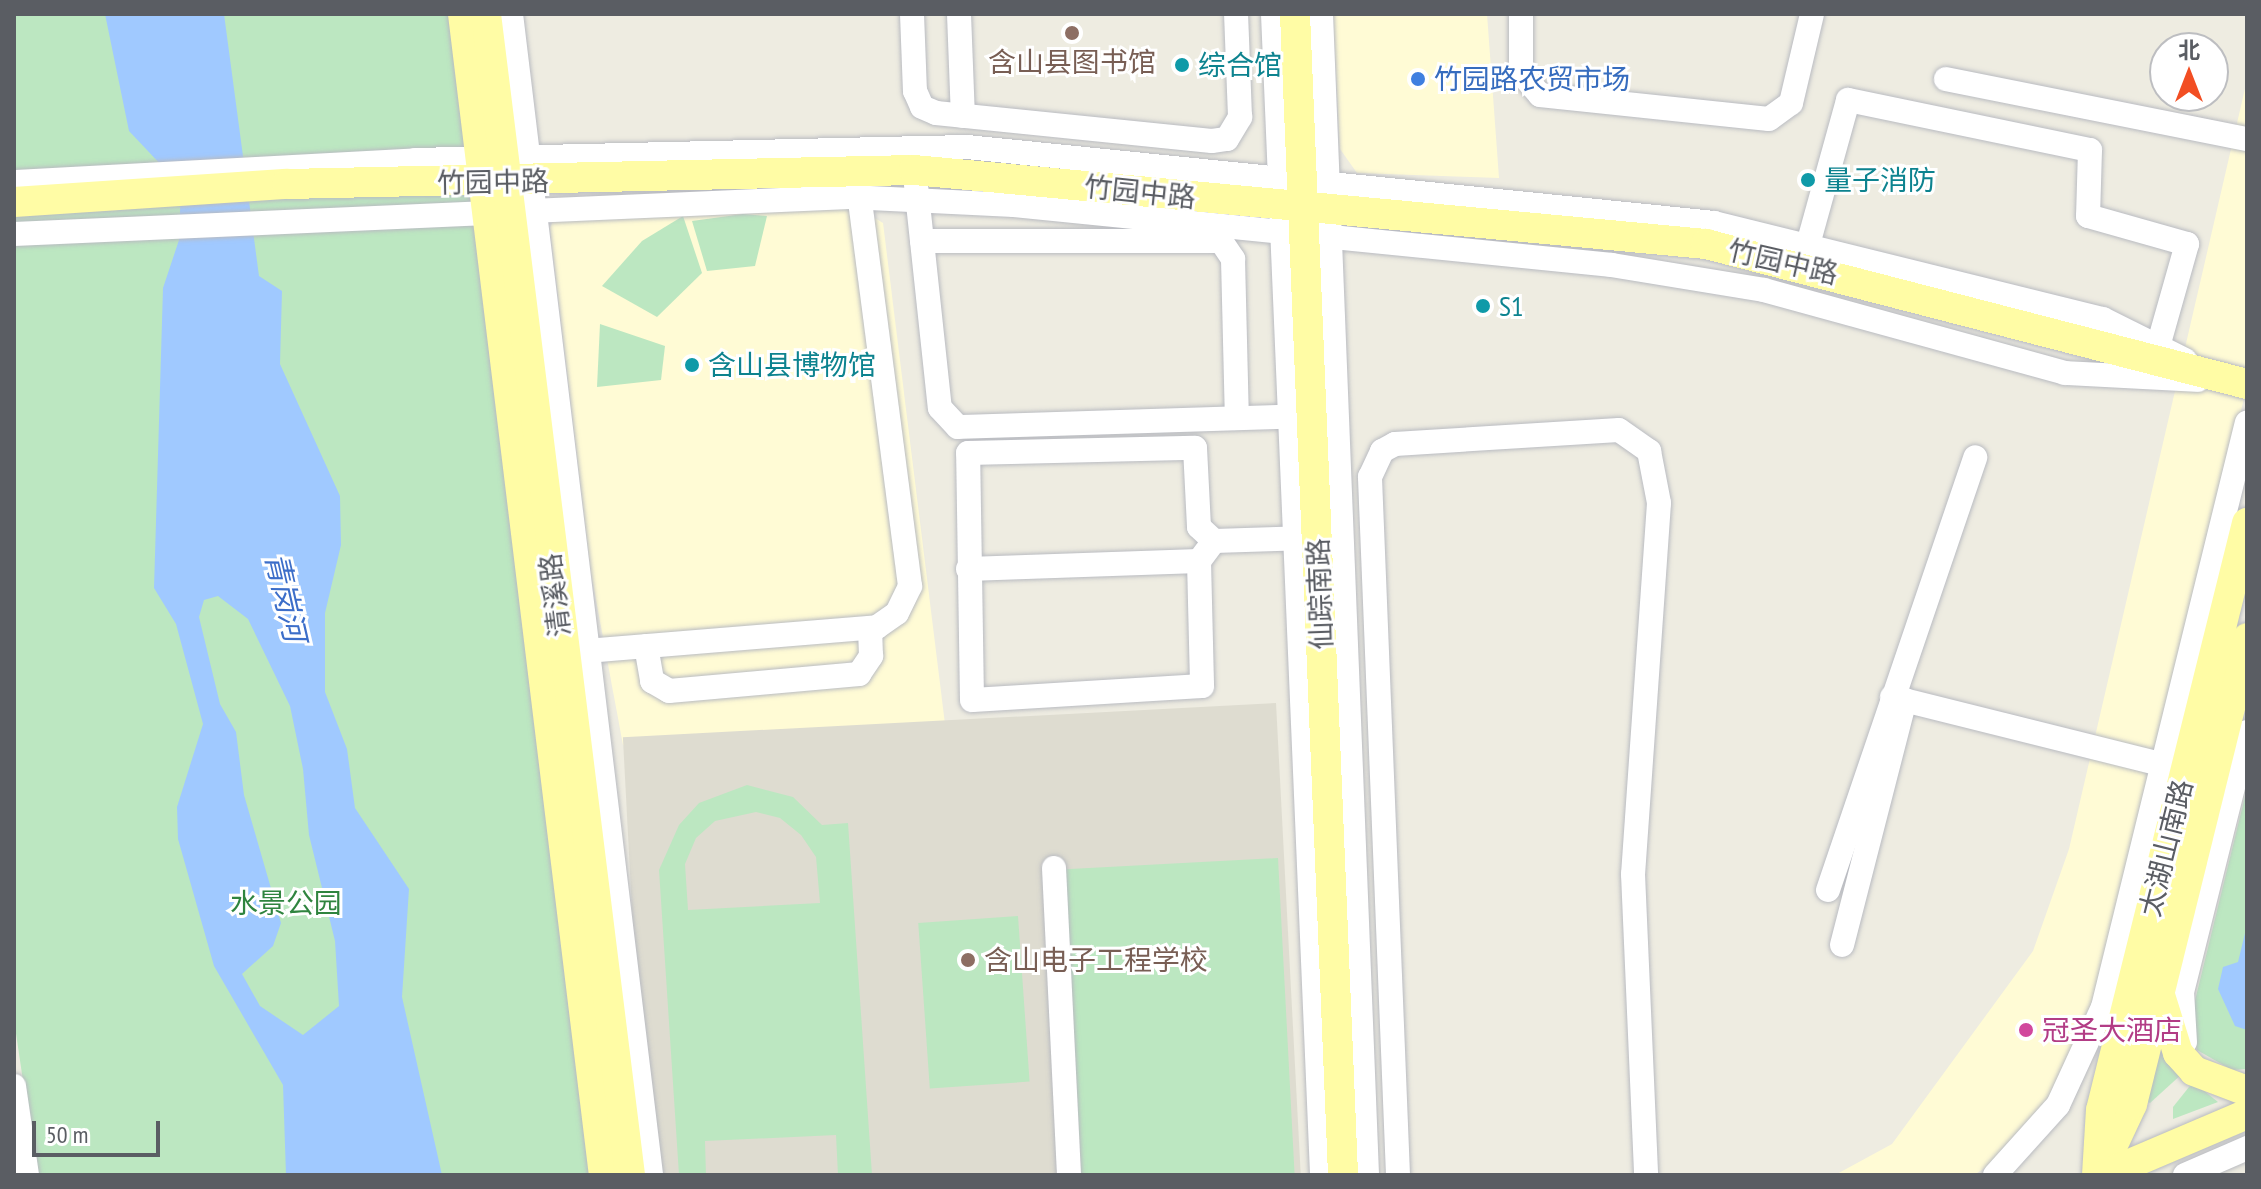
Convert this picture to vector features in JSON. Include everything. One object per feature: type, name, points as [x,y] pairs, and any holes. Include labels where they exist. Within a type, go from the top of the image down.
[{"type":"main road","name":"清溪路","points":[[463,14],[507,183]]},
{"type":"main road","name":"清溪路","points":[[486,14],[562,653],[601,1050],[604,1175]]},
{"type":"main road","name":"仙踪南路","points":[[1295,14],[1305,208],[1302,416],[1307,538],[1344,898],[1347,978],[1343,1175]]},
{"type":"main road","name":"竹园中路","points":[[14,202],[287,184],[858,184],[1305,208],[1805,254],[2154,361],[2238,383]]},
{"type":"main road","name":"太湖山南路","points":[[2100,1175],[2101,1110],[2247,523]]},
{"type":"main road","name":"太湖山南路","points":[[2100,1175],[2129,1116],[2159,992],[2187,770],[2247,638]]},
{"type":"main road","points":[[2159,992],[2178,1053],[2194,1071],[2247,1091]]},
{"type":"main road","name":"清溪路","points":[[601,1050],[630,1175]]},
{"type":"main road","points":[[2100,1175],[2247,1114]]},
{"type":"street","points":[[507,183],[511,14]]},
{"type":"street","points":[[912,14],[922,107],[963,116],[1227,139],[1240,117],[1236,14]]},
{"type":"street","points":[[959,14],[963,116]]},
{"type":"street","points":[[1273,14],[1305,208],[1344,898],[1382,895]]},
{"type":"street","points":[[1305,208],[1321,14]]},
{"type":"street","points":[[1521,14],[1521,73],[1540,95],[1769,119],[1791,103],[1812,14]]},
{"type":"street","points":[[1946,79],[2247,139]]},
{"type":"street","points":[[2154,361],[2187,244],[2088,216],[2090,150],[1848,100],[1805,254],[2103,319],[2238,383]]},
{"type":"street","points":[[14,234],[872,143],[1305,208],[1764,290],[2065,373],[2238,383]]},
{"type":"street","points":[[14,182],[507,183]]},
{"type":"street","points":[[651,1175],[562,653],[870,628],[897,613],[910,586],[858,184]]},
{"type":"street","points":[[916,185],[940,408],[958,427],[1302,416]]},
{"type":"street","points":[[922,241],[1221,241],[1233,259],[1237,418]]},
{"type":"street","points":[[1995,1175],[2058,1105],[2090,1044],[2187,770],[2247,422]]},
{"type":"street","points":[[1398,1175],[1371,636],[1374,463],[1395,444],[1423,440],[1631,433],[1656,466],[1659,503],[1633,874],[1646,1175]]},
{"type":"street","points":[[1214,541],[1199,561],[1202,686],[972,700],[968,453],[1195,448],[1199,527],[1214,541],[1307,538],[1322,1175]]},
{"type":"street","points":[[1828,890],[1898,699],[1975,457]]},
{"type":"street","points":[[968,569],[1199,561]]},
{"type":"street","points":[[646,646],[652,681],[669,691],[859,674],[871,656],[870,628]]},
{"type":"street","points":[[1898,699],[2187,770]]},
{"type":"street","points":[[1842,945],[1898,699]]},
{"type":"street","points":[[2247,732],[2180,1009],[2184,1040],[2201,1062],[2230,1075],[2247,1073]]},
{"type":"street","points":[[1054,868],[1069,1175]]},
{"type":"street","points":[[1367,1175],[1347,978],[1386,975]]},
{"type":"street","points":[[14,1086],[27,1175]]},
{"type":"street","points":[[2185,1175],[2247,1148]]},
{"type":"shaded area","name":"竹园路农贸市场","points":[[1333,14],[1487,14],[1499,178],[1357,173],[1340,149]]},
{"type":"shaded area","points":[[2247,80],[2247,386],[2107,965],[2066,1074],[2003,1156],[1974,1175],[1835,1175],[1892,1144],[2033,951],[2069,849]]},
{"type":"shaded area","points":[[845,200],[883,223],[945,724],[623,745],[591,573],[550,228],[554,219]]},
{"type":"shaded area","name":"含山电子工程学校","points":[[1276,703],[1301,1174],[646,1175],[623,737]]},
{"type":"green space","name":"水景公园","points":[[14,14],[453,14],[595,1175],[37,1175],[14,1020]]},
{"type":"green space","points":[[743,214],[767,216],[755,266],[707,271],[692,221]]},
{"type":"green space","points":[[683,216],[702,273],[657,317],[602,286],[642,241]]},
{"type":"green space","points":[[600,324],[665,346],[661,380],[597,387]]},
{"type":"green space","points":[[747,785],[793,797],[822,825],[848,823],[872,1175],[838,1175],[836,1135],[705,1141],[706,1175],[679,1175],[659,870],[679,825],[699,803]],"holes":[[[756,812],[780,818],[801,835],[816,857],[820,903],[688,910],[685,864],[696,838],[715,821]]]},
{"type":"green space","points":[[2247,788],[2247,1069],[2232,1070],[2197,1050],[2190,1021]]},
{"type":"green space","points":[[1278,858],[1295,1175],[1081,1175],[1065,869]]},
{"type":"green space","points":[[1018,916],[1030,1082],[930,1089],[918,923]]},
{"type":"green space","points":[[2160,1047],[2183,1073],[2150,1103],[2146,1101]]},
{"type":"green space","points":[[2193,1082],[2218,1102],[2173,1119],[2173,1107]]},
{"type":"water","name":"青岗河","points":[[105,14],[224,14],[259,276],[282,291],[280,364],[340,496],[341,545],[325,613],[325,692],[347,749],[355,808],[409,889],[402,997],[442,1175],[286,1175],[283,1085],[214,966],[178,839],[177,807],[203,724],[176,624],[154,588],[163,288],[179,240],[181,186],[129,131]],"holes":[[[218,596],[248,619],[290,706],[303,769],[309,835],[335,941],[339,1006],[303,1035],[260,1006],[242,974],[273,946],[281,923],[244,795],[236,732],[220,704],[199,617],[204,600]]]},
{"type":"water","points":[[2247,925],[2247,1030],[2235,1026],[2218,989],[2223,967],[2238,962]]},
{"type":"place","name":"含山县图书馆","points":[[1072,33]]},
{"type":"place","name":"综合馆","points":[[1182,65]]},
{"type":"place","name":"竹园路农贸市场","points":[[1418,79]]},
{"type":"place","name":"量子消防","points":[[1808,180]]},
{"type":"place","name":"S1","points":[[1483,306]]},
{"type":"place","name":"含山县博物馆","points":[[692,365]]},
{"type":"place","name":"含山电子工程学校","points":[[968,960]]},
{"type":"place","name":"冠圣大酒店","points":[[2026,1030]]}]
